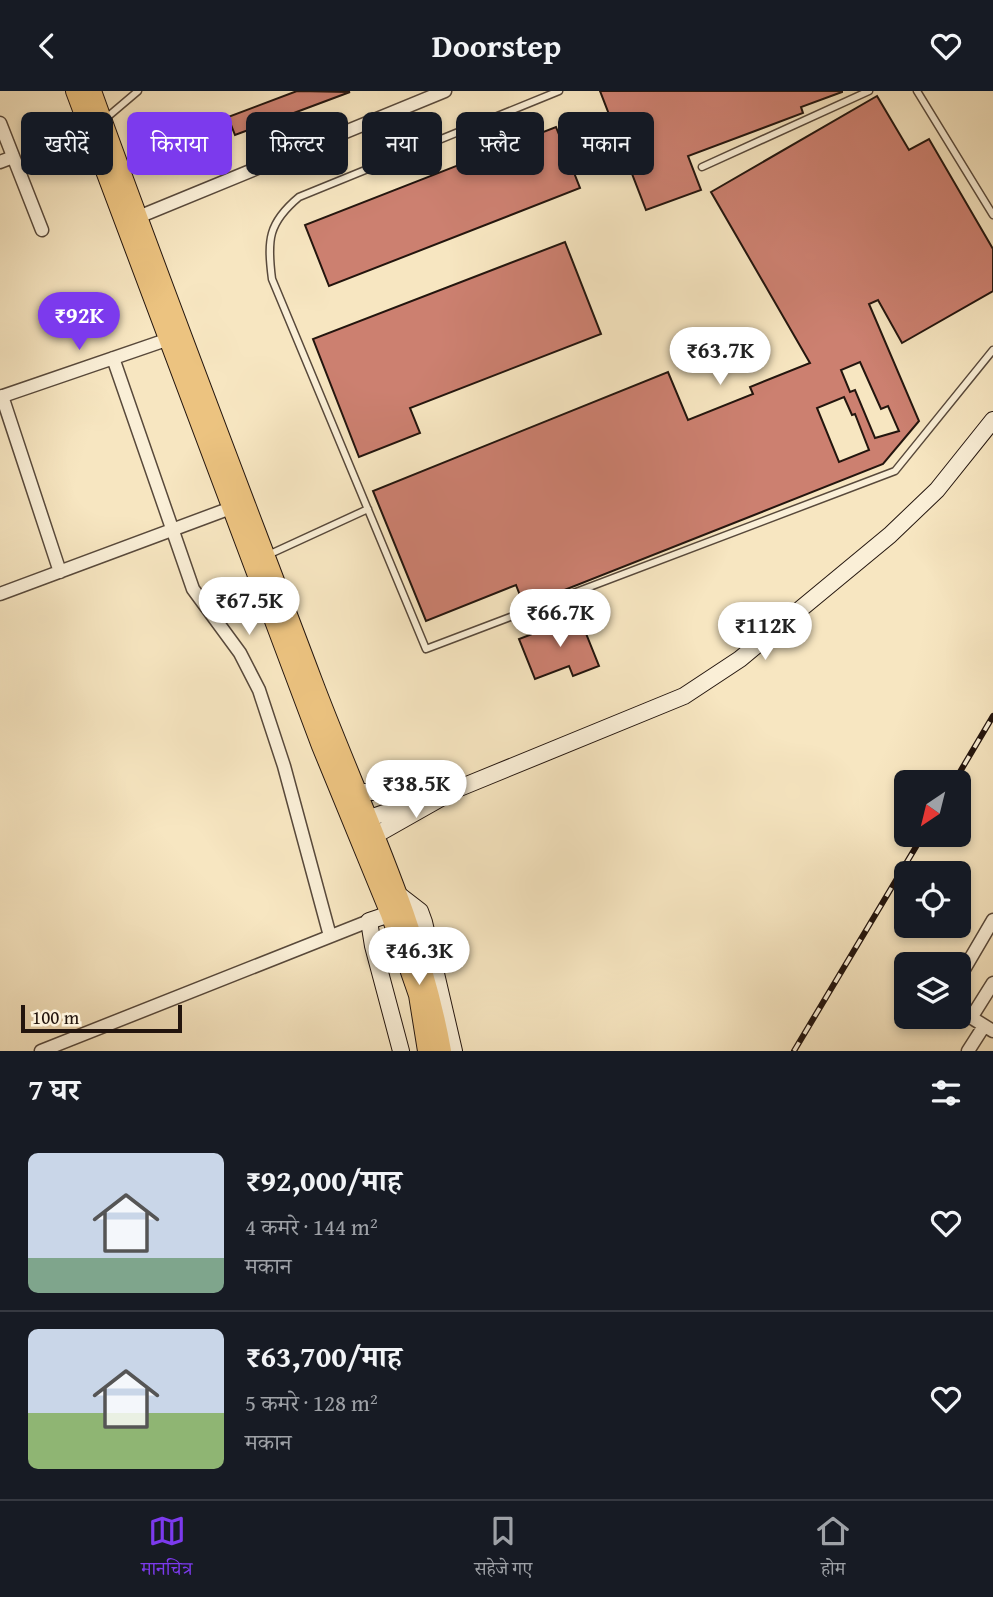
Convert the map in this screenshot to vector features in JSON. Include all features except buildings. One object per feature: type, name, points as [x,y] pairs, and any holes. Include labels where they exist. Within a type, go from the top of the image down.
[{"type":"main road","points":[[75,91],[132,219]]},
{"type":"main road","points":[[92,91],[99,112]]},
{"type":"main road","points":[[113,157],[139,239],[239,505],[321,746],[390,914],[418,995],[427,1051]]},
{"type":"main road","points":[[157,284],[169,339],[239,505],[267,555],[366,819],[398,894],[422,961],[442,1051]]},
{"type":"street","points":[[132,219],[445,91]]},
{"type":"street","points":[[0,123],[42,230]]},
{"type":"street","points":[[0,162],[13,157]]},
{"type":"street","points":[[60,572],[1,396],[169,339]]},
{"type":"street","points":[[113,358],[171,531],[200,601],[233,642],[259,690],[284,766],[330,936]]},
{"type":"street","points":[[374,836],[457,789],[684,696],[740,659],[890,535],[937,490],[993,421]]},
{"type":"street","points":[[0,594],[239,505]]},
{"type":"street","points":[[357,792],[436,792],[457,789]]},
{"type":"street","points":[[366,819],[436,792]]},
{"type":"street","points":[[398,894],[419,911],[424,922],[454,1051]]},
{"type":"street","points":[[41,1051],[390,914]]},
{"type":"street","points":[[971,958],[993,920]]},
{"type":"street","points":[[369,921],[401,1051]]},
{"type":"street","points":[[968,1051],[989,1028],[971,1018],[993,983]]},
{"type":"lane","points":[[113,112],[138,91]]},
{"type":"lane","points":[[559,91],[299,197],[280,213],[273,227],[268,251],[272,279],[426,649],[895,471],[993,350]]},
{"type":"lane","points":[[702,167],[869,91]]},
{"type":"lane","points":[[917,91],[993,215]]},
{"type":"lane","points":[[267,555],[368,509]]},
{"type":"railway","points":[[961,770],[993,716]]},
{"type":"railway","points":[[794,1051],[916,847]]}]
